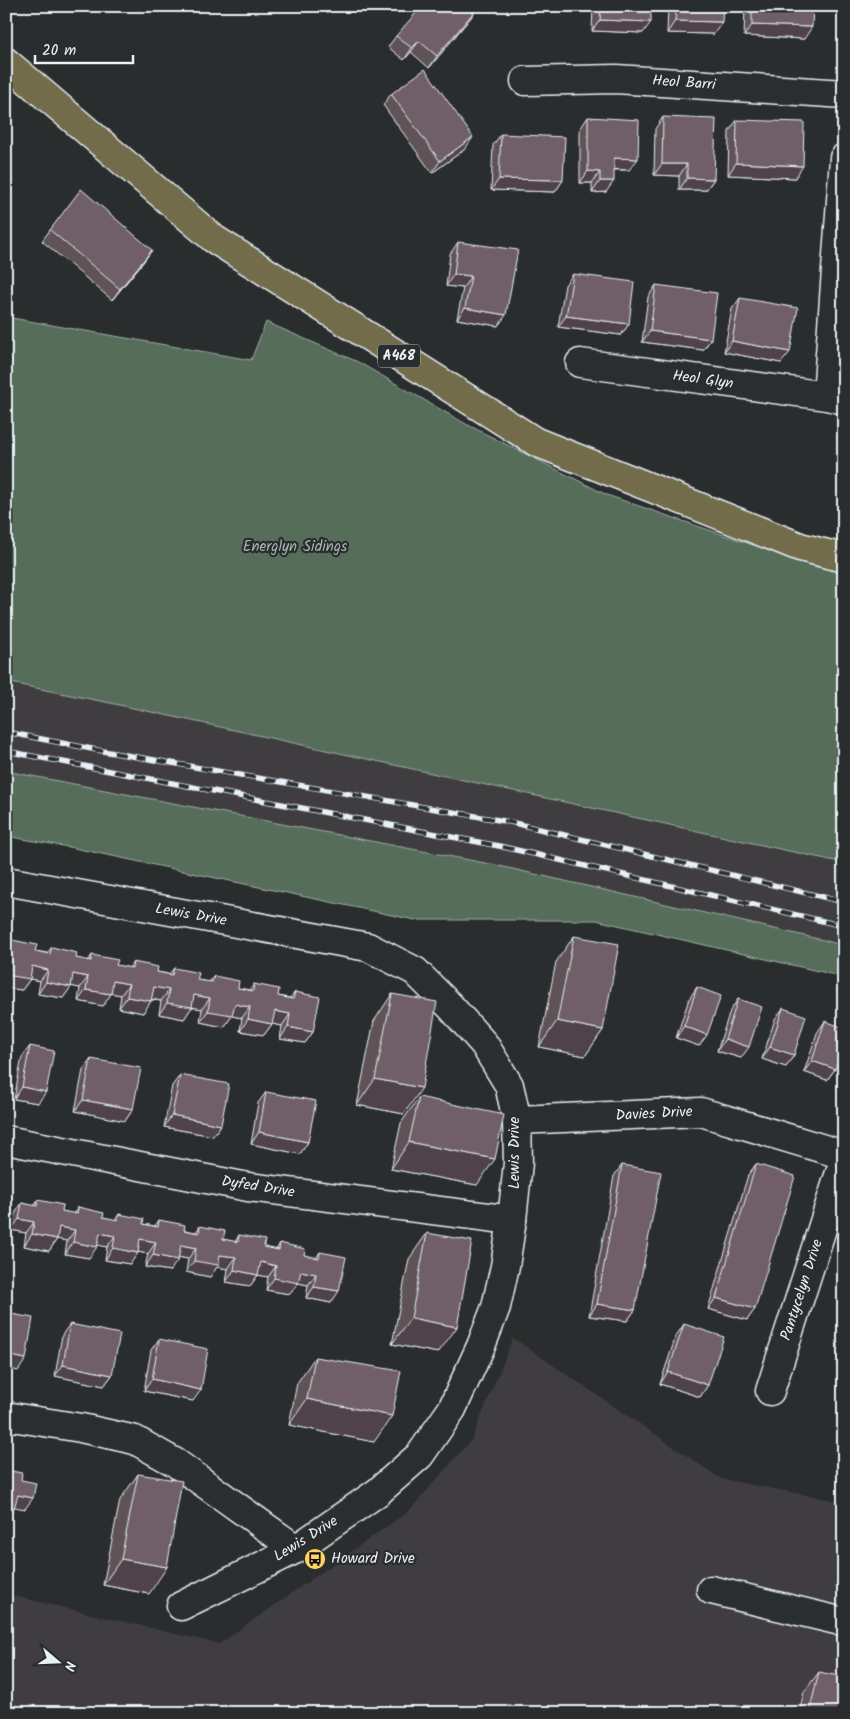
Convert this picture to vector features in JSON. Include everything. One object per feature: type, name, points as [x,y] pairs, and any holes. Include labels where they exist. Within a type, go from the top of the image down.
[{"type":"main road","name":"A468","points":[[6,62],[214,239],[536,442],[800,547],[844,558]]},
{"type":"street","name":"Heol Barri","points":[[525,81],[616,78],[844,94]]},
{"type":"street","name":"Heol Glyn","points":[[580,363],[835,398],[844,158]]},
{"type":"street","name":"Lewis Drive","points":[[6,881],[368,947],[415,971],[484,1044],[508,1085],[518,1120],[518,1163],[512,1220],[496,1307],[481,1346],[452,1409],[420,1455],[378,1492],[296,1549],[181,1606]]},
{"type":"street","name":"Davies Drive","points":[[518,1120],[701,1112],[844,1155]]},
{"type":"street","name":"Dyfed Drive","points":[[6,1140],[248,1187],[512,1220]]},
{"type":"street","name":"Pantycelyn Drive","points":[[770,1391],[844,1160]]},
{"type":"street","points":[[6,1416],[81,1428],[135,1440],[176,1463],[296,1549]]},
{"type":"street","points":[[711,1590],[844,1622]]},
{"type":"shaded area","points":[[6,682],[844,863],[844,977],[596,920],[6,802]]},
{"type":"shaded area","points":[[513,1338],[721,1479],[844,1502],[844,1713],[6,1713],[6,1594],[219,1644],[409,1511],[472,1439]]},
{"type":"green space","name":"Energlyn Sidings","points":[[6,317],[251,360],[266,322],[358,362],[466,424],[607,495],[817,567],[844,574],[844,863],[6,682]]},
{"type":"green space","points":[[6,771],[495,865],[827,941],[844,946],[844,977],[596,920],[415,920],[74,848],[6,836]]},
{"type":"building","points":[[422,6],[479,6],[437,56],[419,41],[412,48],[396,36]]},
{"type":"building","points":[[601,6],[651,6],[651,22],[600,20]]},
{"type":"building","points":[[676,6],[723,6],[722,22],[675,21]]},
{"type":"building","points":[[752,6],[813,6],[812,27],[752,25]]},
{"type":"building","points":[[425,69],[473,137],[440,161],[391,94]]},
{"type":"building","points":[[588,117],[639,120],[638,159],[614,158],[614,181],[600,181],[600,172],[588,171]]},
{"type":"building","points":[[663,117],[716,119],[714,179],[687,178],[687,164],[662,164]]},
{"type":"building","points":[[737,120],[804,122],[803,166],[736,163]]},
{"type":"building","points":[[501,134],[565,137],[563,180],[499,179]]},
{"type":"building","points":[[81,189],[152,250],[120,289],[50,230]]},
{"type":"building","points":[[458,242],[518,250],[506,315],[465,308],[471,276],[454,274]]},
{"type":"building","points":[[573,274],[634,282],[629,324],[566,316]]},
{"type":"building","points":[[656,285],[717,293],[711,339],[650,331]]},
{"type":"building","points":[[740,298],[798,308],[790,352],[732,341]]},
{"type":"building","points":[[574,936],[619,944],[603,1030],[557,1021]]},
{"type":"building","points":[[12,940],[37,945],[35,951],[50,954],[52,947],[77,953],[76,958],[91,961],[92,955],[118,960],[116,965],[132,968],[133,962],[158,967],[157,972],[172,975],[174,968],[199,973],[197,980],[212,982],[214,976],[239,981],[238,988],[253,991],[254,984],[279,989],[278,996],[293,999],[295,992],[320,997],[313,1032],[288,1027],[290,1014],[275,1011],[272,1024],[248,1019],[250,1007],[235,1004],[232,1015],[208,1011],[210,998],[194,995],[192,1007],[167,1003],[169,990],[154,987],[151,1001],[127,997],[129,984],[113,981],[111,994],[86,990],[88,977],[73,974],[71,987],[46,982],[48,970],[32,966],[30,979],[6,975],[6,945],[10,946]]},
{"type":"building","points":[[697,987],[721,996],[707,1035],[684,1026]]},
{"type":"building","points":[[392,994],[437,1002],[422,1088],[375,1079]]},
{"type":"building","points":[[738,999],[762,1007],[749,1047],[725,1039]]},
{"type":"building","points":[[783,1008],[806,1016],[794,1055],[770,1047]]},
{"type":"building","points":[[825,1021],[844,1028],[844,1043],[835,1069],[812,1061]]},
{"type":"building","points":[[30,1046],[54,1051],[46,1092],[22,1087]]},
{"type":"building","points":[[91,1059],[141,1068],[133,1109],[83,1100]]},
{"type":"building","points":[[180,1075],[229,1084],[221,1125],[172,1115]]},
{"type":"building","points":[[266,1092],[316,1101],[308,1142],[259,1132]]},
{"type":"building","points":[[419,1097],[504,1115],[495,1159],[409,1142]]},
{"type":"building","points":[[756,1164],[795,1176],[755,1309],[716,1298]]},
{"type":"building","points":[[622,1165],[661,1172],[635,1310],[597,1304]]},
{"type":"building","points":[[38,1200],[63,1205],[62,1211],[77,1214],[78,1207],[104,1213],[103,1217],[118,1220],[119,1214],[144,1219],[143,1224],[158,1227],[159,1220],[185,1225],[184,1230],[199,1233],[200,1226],[225,1231],[223,1239],[238,1242],[239,1235],[265,1240],[264,1247],[279,1250],[280,1243],[305,1249],[304,1255],[319,1258],[320,1252],[346,1257],[339,1291],[314,1287],[316,1274],[301,1271],[298,1283],[274,1278],[276,1266],[261,1262],[258,1275],[234,1270],[236,1257],[220,1255],[218,1265],[194,1261],[196,1248],[181,1245],[178,1260],[153,1255],[156,1242],[140,1239],[138,1253],[113,1248],[115,1236],[100,1233],[97,1247],[73,1242],[75,1230],[59,1227],[57,1239],[32,1234],[34,1222],[19,1219],[22,1203],[37,1206]]},
{"type":"building","points":[[427,1233],[472,1241],[457,1327],[411,1318]]},
{"type":"building","points":[[6,1313],[33,1318],[26,1359],[6,1355]]},
{"type":"building","points":[[70,1324],[120,1334],[112,1375],[63,1365]]},
{"type":"building","points":[[684,1324],[724,1337],[708,1385],[668,1372]]},
{"type":"building","points":[[159,1339],[208,1349],[201,1390],[152,1379]]},
{"type":"building","points":[[315,1357],[401,1371],[392,1416],[307,1399]]},
{"type":"building","points":[[6,1470],[22,1473],[21,1480],[36,1483],[33,1498],[18,1495],[14,1508],[6,1506]]},
{"type":"building","points":[[138,1474],[182,1481],[167,1567],[121,1559]]},
{"type":"building","points":[[819,1672],[844,1677],[844,1713],[809,1713]]},
{"type":"railway","points":[[6,732],[97,750],[510,822],[844,902]]},
{"type":"railway","points":[[6,751],[499,846],[844,926]]},
{"type":"place","name":"Howard Drive","points":[[315,1559]]}]
